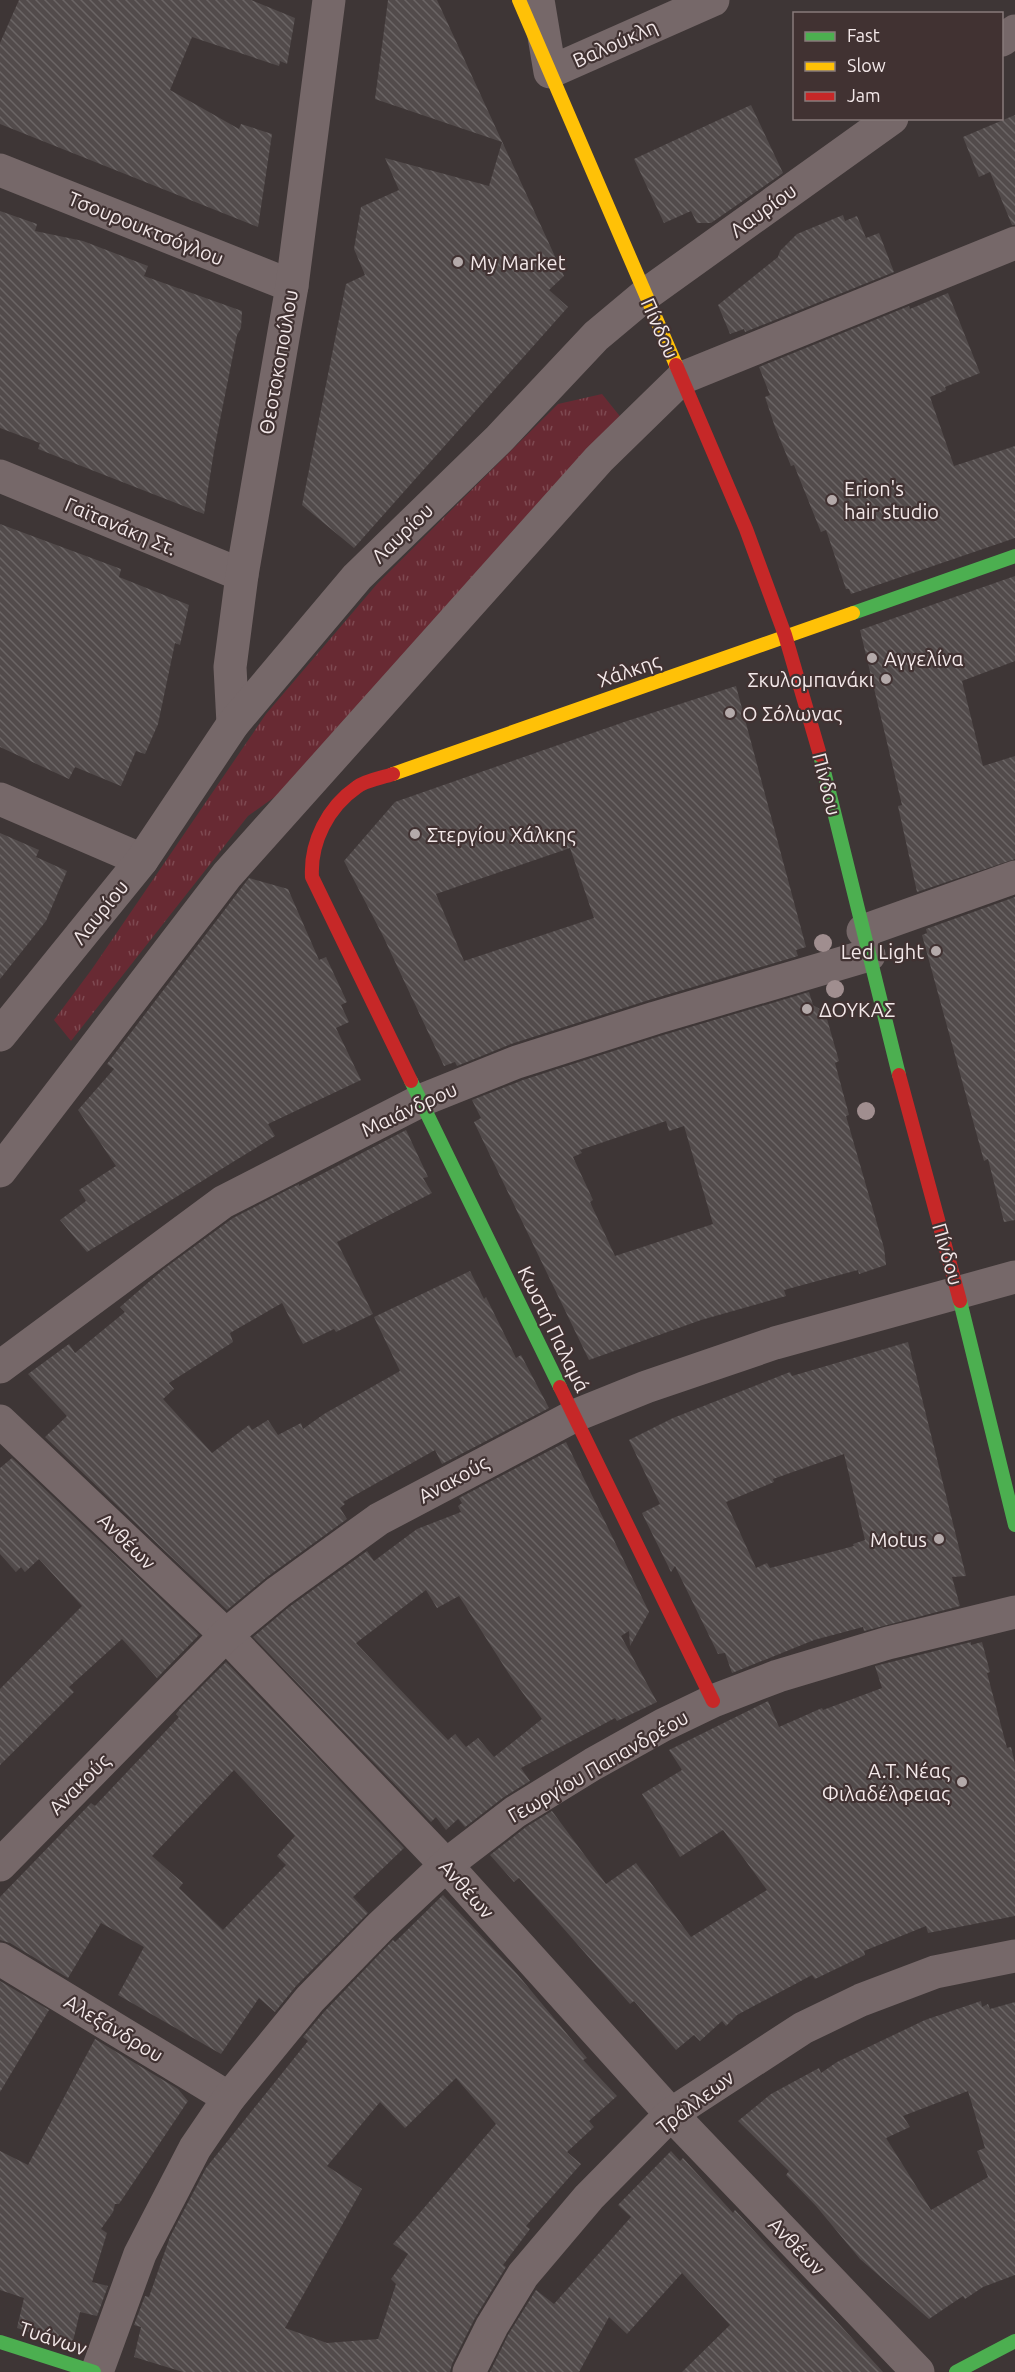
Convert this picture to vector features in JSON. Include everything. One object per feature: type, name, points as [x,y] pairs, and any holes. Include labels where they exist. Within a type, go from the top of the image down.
[{"type":"street","name":"Θεοτοκοπούλου","points":[[233,724],[230,667],[242,575],[292,286],[329,0]]},
{"type":"street","name":"Πίνδου","points":[[519,0],[746,529],[785,635],[824,770],[921,1161],[958,1292],[1015,1525]]},
{"type":"street","name":"Πίνδου","points":[[538,0],[550,72]]},
{"type":"street","name":"Βαλούκλη","points":[[550,72],[713,0]]},
{"type":"street","name":"Λαυρίου","points":[[0,1035],[142,860],[233,724],[357,577],[499,440],[596,336],[645,295],[889,120]]},
{"type":"street","name":"Τσουρουκτσόγλου","points":[[0,170],[292,286]]},
{"type":"street","points":[[0,1172],[227,875],[599,459],[682,378],[1015,243]]},
{"type":"street","name":"Γαϊτανάκη Στ.","points":[[0,476],[242,575]]},
{"type":"street","name":"Χάλκης","points":[[312,877],[309,861],[321,831],[331,812],[358,786],[1015,556]]},
{"type":"street","points":[[0,799],[142,860]]},
{"type":"street","name":"Κωστή Παλαμά","points":[[312,877],[713,1701]]},
{"type":"street","name":"Μαιάνδρου","points":[[0,1367],[223,1202],[422,1100],[517,1062],[655,1018],[866,943],[1015,877]]},
{"type":"street","name":"Ανακούς","points":[[0,1865],[226,1635],[278,1592],[379,1520],[574,1416],[646,1387],[775,1343],[1015,1277]]},
{"type":"street","name":"Ανθέων","points":[[0,1421],[226,1635],[446,1865],[671,2114],[918,2372]]},
{"type":"street","name":"Γεωργίου Παπανδρέου","points":[[95,2372],[140,2254],[195,2148],[229,2098],[310,1999],[381,1926],[446,1865],[525,1806],[663,1725],[713,1701],[778,1676],[877,1647],[1015,1612]]},
{"type":"street","name":"Τράλλεων","points":[[469,2372],[492,2326],[523,2275],[590,2197],[671,2114],[803,2028],[861,2000],[935,1972],[1015,1956]]},
{"type":"street","name":"Αλεξάνδρου","points":[[0,1959],[229,2098]]},
{"type":"street","points":[[956,2372],[1015,2341]]},
{"type":"street","name":"Τυάνων","points":[[0,2342],[95,2372]]},
{"type":"green space","points":[[602,394],[635,435],[342,749],[248,816],[71,1041],[54,1020],[92,969],[266,714],[377,584],[558,404]]},
{"type":"building","points":[[19,0],[251,0],[295,18],[287,64],[280,61],[279,66],[192,37],[170,90],[239,129],[241,124],[272,134],[258,227],[0,124],[0,43]]},
{"type":"building","name":"My Market","points":[[388,0],[437,0],[564,276],[549,290],[568,307],[354,548],[302,505],[346,284],[365,275],[354,249],[361,207],[399,190],[385,158],[489,186],[502,142],[375,99]]},
{"type":"building","points":[[751,105],[783,173],[711,223],[697,223],[691,211],[664,223],[634,159]]},
{"type":"building","points":[[1015,115],[1015,225],[1012,225],[990,172],[979,177],[963,137]]},
{"type":"building","points":[[0,211],[37,224],[35,231],[83,241],[148,266],[144,276],[242,311],[241,328],[237,335],[215,445],[204,514],[38,449],[40,443],[0,428]]},
{"type":"building","points":[[843,215],[845,221],[857,216],[866,238],[879,233],[894,272],[745,332],[744,329],[730,334],[718,305],[778,257],[780,251],[797,234]]},
{"type":"building","points":[[948,293],[980,373],[945,387],[946,390],[930,397],[954,466],[1015,446],[1015,538],[851,594],[849,589],[846,589],[826,530],[821,532],[794,465],[791,466],[775,427],[765,397],[770,395],[759,367],[909,306],[910,309]]},
{"type":"building","points":[[0,524],[121,569],[119,577],[189,605],[180,645],[175,643],[158,724],[145,754],[136,751],[121,786],[75,767],[69,779],[0,747]]},
{"type":"building","points":[[1015,576],[1015,661],[962,681],[983,766],[1015,756],[1015,859],[917,892],[898,806],[902,805],[860,630]]},
{"type":"building","points":[[736,686],[806,947],[796,950],[798,956],[511,1044],[457,1066],[455,1062],[444,1066],[382,934],[344,861],[395,802],[627,721]],"holes":[[[570,848],[594,918],[464,961],[436,894]]]},
{"type":"building","points":[[0,833],[39,850],[36,857],[67,871],[46,921],[0,979]]},
{"type":"building","points":[[249,878],[288,889],[319,960],[326,957],[347,1002],[341,1005],[349,1022],[336,1028],[361,1080],[268,1124],[275,1136],[87,1252],[60,1220],[86,1201],[79,1190],[116,1166],[78,1110],[114,1069],[107,1064]]},
{"type":"building","points":[[1015,897],[1015,1220],[1004,1222],[988,1159],[984,1161],[922,935],[927,933],[926,929]]},
{"type":"building","points":[[809,992],[813,1005],[825,1012],[839,1061],[835,1063],[849,1115],[846,1116],[884,1248],[886,1265],[859,1274],[858,1270],[784,1290],[786,1296],[701,1320],[589,1360],[474,1122],[481,1118],[472,1100],[523,1080]],"holes":[[[666,1121],[669,1131],[684,1126],[713,1224],[615,1256],[590,1202],[593,1200],[573,1157],[582,1153],[580,1150]]]},
{"type":"building","points":[[406,1130],[428,1177],[423,1178],[432,1193],[337,1242],[373,1314],[336,1332],[334,1329],[303,1344],[282,1303],[230,1333],[233,1342],[169,1383],[174,1389],[163,1399],[212,1453],[249,1425],[252,1430],[268,1420],[278,1435],[301,1423],[303,1429],[324,1414],[400,1371],[374,1317],[470,1271],[484,1299],[486,1297],[516,1358],[521,1355],[549,1408],[442,1464],[435,1450],[343,1502],[345,1504],[340,1508],[347,1519],[267,1577],[227,1610],[45,1437],[67,1416],[28,1374],[69,1344],[75,1353],[125,1312],[120,1307],[165,1268],[233,1218]]},
{"type":"building","points":[[908,1342],[966,1576],[952,1577],[960,1606],[864,1631],[863,1627],[814,1640],[732,1673],[725,1653],[718,1654],[675,1566],[671,1572],[642,1513],[660,1504],[629,1440],[673,1418],[790,1372],[792,1376]],"holes":[[[844,1454],[865,1540],[853,1544],[854,1546],[770,1568],[767,1563],[756,1568],[726,1502],[774,1482],[773,1479]]]},
{"type":"building","points":[[566,1442],[649,1612],[630,1646],[629,1631],[621,1636],[657,1702],[617,1721],[615,1718],[521,1768],[530,1781],[504,1797],[465,1827],[458,1819],[446,1830],[436,1817],[431,1822],[253,1637],[289,1607],[367,1551],[374,1561],[417,1529],[461,1512],[458,1506],[462,1503],[459,1498]],"holes":[[[426,1590],[437,1608],[459,1596],[511,1677],[542,1719],[494,1757],[478,1738],[466,1747],[455,1734],[448,1740],[356,1643]]]},
{"type":"building","points":[[12,1458],[199,1635],[157,1678],[122,1639],[69,1687],[74,1692],[0,1765],[0,1689],[82,1606],[39,1559],[25,1572],[21,1567],[16,1572],[0,1554],[0,1468]]},
{"type":"building","points":[[971,1642],[971,1645],[982,1642],[990,1672],[987,1673],[1007,1748],[1011,1747],[1015,1764],[1015,1916],[928,1933],[926,1926],[864,1951],[865,1955],[815,1979],[812,1975],[737,2015],[726,2026],[722,2021],[700,2041],[694,2035],[676,2050],[634,2001],[630,2004],[519,1878],[514,1882],[490,1855],[526,1827],[552,1811],[606,1884],[636,1863],[691,1937],[767,1890],[723,1830],[680,1857],[642,1794],[682,1770],[669,1750],[768,1701],[779,1727],[822,1708],[823,1710],[882,1688],[875,1666]]},
{"type":"building","points":[[226,1662],[404,1848],[353,1897],[368,1913],[296,1986],[275,2012],[259,1998],[221,2054],[118,1995],[144,1947],[101,1923],[68,1978],[10,1943],[0,1940],[0,1897],[91,1803],[95,1806],[179,1717],[176,1714]],"holes":[[[234,1770],[295,1836],[277,1856],[286,1865],[223,1930],[179,1888],[183,1883],[152,1856]]]},
{"type":"building","points":[[443,1895],[518,1975],[587,2058],[583,2060],[617,2096],[589,2121],[594,2127],[567,2152],[581,2164],[526,2226],[530,2229],[503,2265],[506,2267],[475,2318],[450,2372],[183,2372],[134,2357],[141,2327],[134,2325],[145,2296],[149,2297],[170,2237],[206,2168],[308,2041],[303,2037],[393,1940],[395,1942]],"holes":[[[456,2078],[496,2124],[393,2244],[408,2254],[391,2279],[396,2284],[378,2339],[327,2343],[285,2328],[362,2189],[327,2166],[380,2102],[405,2128]]]},
{"type":"building","points":[[0,1981],[49,2010],[0,2092]]},
{"type":"building","points":[[981,2001],[982,2007],[988,2004],[990,2009],[1015,2002],[1015,2275],[983,2287],[965,2299],[963,2296],[929,2319],[860,2259],[816,2206],[786,2175],[789,2171],[738,2121],[771,2094],[819,2068],[821,2073],[837,2062],[925,2020]],"holes":[[[968,2091],[985,2148],[977,2151],[988,2177],[931,2210],[886,2138],[910,2127],[903,2116]]]},
{"type":"building","points":[[95,2039],[178,2089],[188,2101],[119,2204],[115,2204],[113,2212],[101,2229],[107,2233],[92,2282],[108,2286],[97,2316],[80,2312],[72,2345],[17,2328],[24,2298],[0,2290],[0,2151],[28,2165]]},
{"type":"building","points":[[671,2151],[680,2161],[683,2158],[733,2213],[735,2210],[883,2372],[682,2372],[730,2325],[682,2273],[627,2334],[609,2317],[579,2372],[490,2372],[508,2335],[536,2290],[554,2304],[631,2217],[618,2205]]},
{"type":"traffic: fast","points":[[853,613],[1015,556]]},
{"type":"traffic: fast","points":[[820,755],[899,1075]]},
{"type":"traffic: fast","points":[[411,1081],[560,1387]]},
{"type":"traffic: fast","points":[[960,1301],[1015,1525]]},
{"type":"traffic: fast","points":[[956,2372],[1015,2341]]},
{"type":"traffic: fast","points":[[0,2342],[94,2372]]},
{"type":"traffic: slow","points":[[519,0],[676,365]]},
{"type":"traffic: slow","points":[[393,774],[853,613]]},
{"type":"traffic: jam","points":[[676,365],[746,529],[785,635],[820,755]]},
{"type":"traffic: jam","points":[[393,774],[361,785],[347,795],[329,815],[314,851],[312,877],[411,1081]]},
{"type":"traffic: jam","points":[[899,1075],[960,1301]]},
{"type":"traffic: jam","points":[[560,1387],[713,1701]]},
{"type":"place","name":"My Market","points":[[458,262]]},
{"type":"place","name":"Erion's hair studio","points":[[832,500]]},
{"type":"place","name":"Αγγελίνα","points":[[872,658]]},
{"type":"place","name":"Σκυλομπανάκι","points":[[886,679]]},
{"type":"place","name":"Ο Σόλωνας","points":[[730,713]]},
{"type":"place","name":"Στεργίου Χάλκης","points":[[415,834]]},
{"type":"place","name":"Led Light","points":[[936,951]]},
{"type":"place","name":"ΔΟΥΚΑΣ","points":[[807,1009]]},
{"type":"place","name":"Motus","points":[[939,1539]]},
{"type":"place","name":"Α.Τ. Νέας Φιλαδέλφειας","points":[[962,1782]]}]
